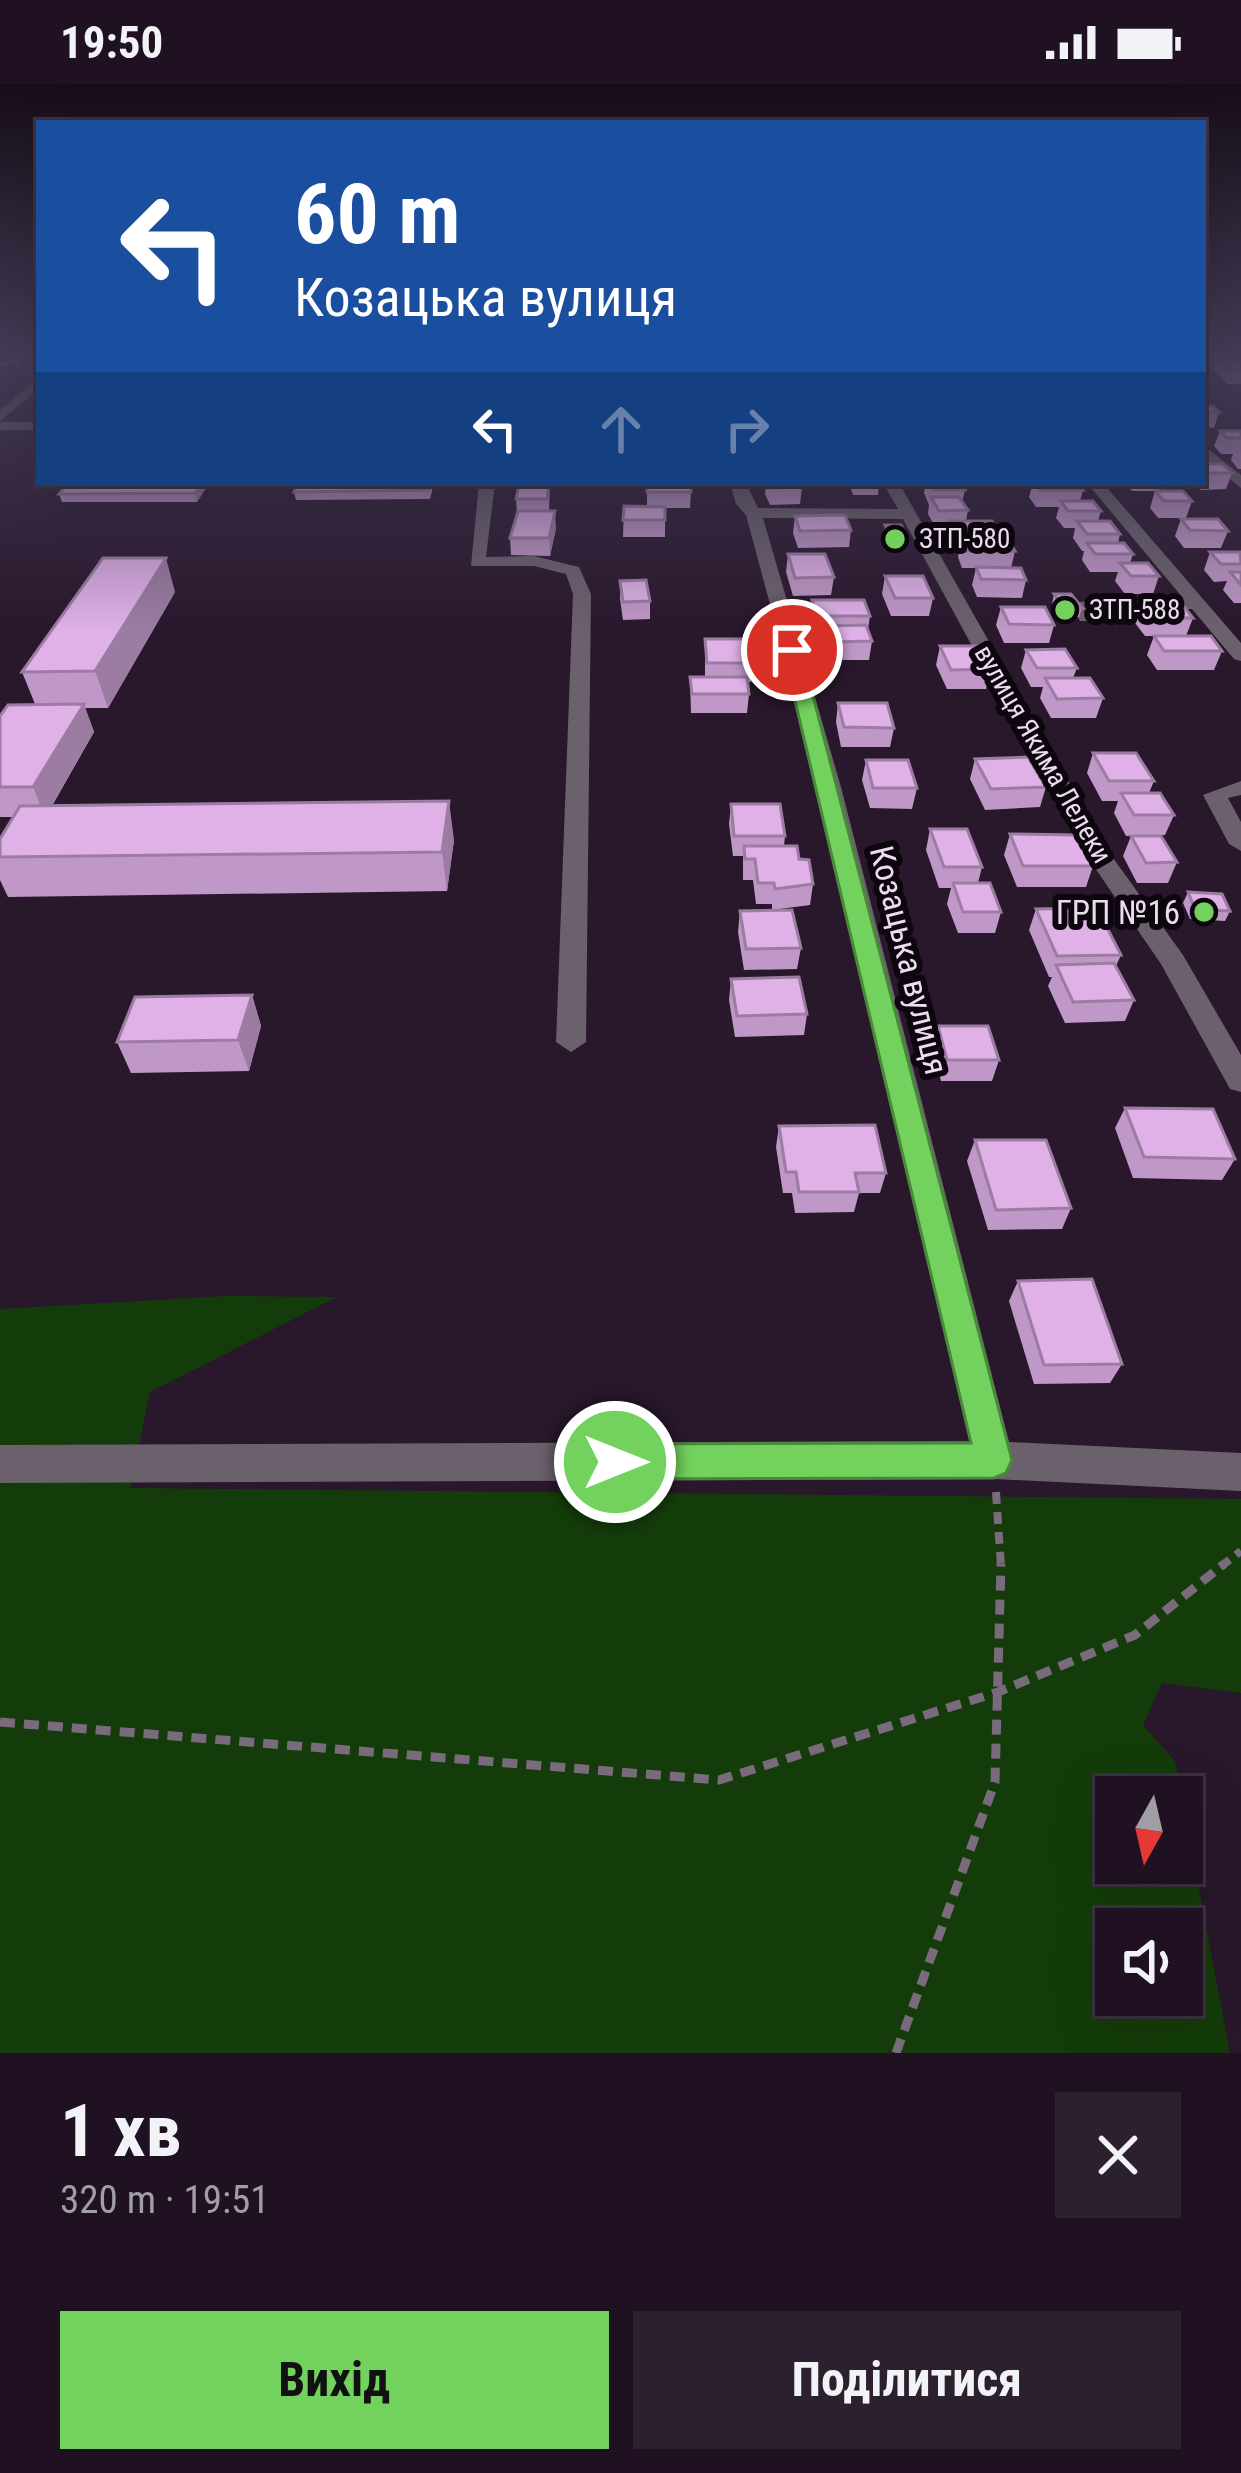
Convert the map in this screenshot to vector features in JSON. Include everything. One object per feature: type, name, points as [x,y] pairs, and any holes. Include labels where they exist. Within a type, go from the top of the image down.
[{"type":"street","points":[[1206,452],[1241,483]]},
{"type":"street","points":[[487,486],[477,562],[534,561],[573,571],[583,594],[571,1042]]},
{"type":"street","name":"Козацька вулиця","points":[[739,486],[744,504],[754,513],[830,787],[994,1460]]},
{"type":"street","name":"вулиця Якима Лелеки","points":[[893,486],[1096,852],[1173,961],[1241,1081]]},
{"type":"street","points":[[1097,486],[1241,655]]},
{"type":"street","points":[[754,513],[907,514]]},
{"type":"street","points":[[1087,617],[1080,606],[1197,603]]},
{"type":"street","points":[[1241,788],[1215,795],[1241,844]]},
{"type":"street","points":[[0,1463],[994,1460],[1241,1472]]},
{"type":"path","points":[[896,2053],[995,1782],[1002,1581],[994,1460]]},
{"type":"path","points":[[0,1722],[719,1780],[998,1691],[1135,1635],[1241,1550]]},
{"type":"green space","points":[[226,1296],[337,1297],[150,1392],[130,1488],[1241,1499],[1241,1693],[1162,1683],[1143,1725],[1175,1761],[1178,1776],[1095,1776],[1095,1884],[1198,1884],[1202,1908],[1095,1908],[1095,2016],[1203,2016],[1203,1911],[1230,2053],[0,2053],[0,1309]]},
{"type":"building","points":[[1206,464],[1222,464],[1232,473],[1206,473]]},
{"type":"building","points":[[66,486],[200,486],[195,493],[59,494]]},
{"type":"building","points":[[297,486],[430,486],[429,490],[294,492]]},
{"type":"building","points":[[519,486],[549,486],[547,499],[516,499]]},
{"type":"building","points":[[647,486],[690,486],[691,492],[647,492]]},
{"type":"building","points":[[931,486],[963,486],[965,490],[933,490]]},
{"type":"building","points":[[1037,486],[1080,486],[1083,490],[1040,490]]},
{"type":"building","points":[[1155,491],[1183,491],[1192,501],[1164,501]]},
{"type":"building","points":[[931,497],[959,497],[968,510],[939,511]]},
{"type":"building","points":[[1061,501],[1093,501],[1101,511],[1068,511]]},
{"type":"building","points":[[624,506],[665,507],[665,520],[623,520]]},
{"type":"building","points":[[518,511],[555,511],[549,538],[510,538]]},
{"type":"building","points":[[845,515],[851,530],[800,531],[795,516]]},
{"type":"building","points":[[1181,519],[1218,519],[1228,531],[1190,530]]},
{"type":"building","points":[[949,521],[992,521],[998,532],[954,532]]},
{"type":"building","points":[[1077,521],[1110,521],[1120,534],[1087,534]]},
{"type":"building","points":[[885,525],[901,525],[907,536],[891,536]]},
{"type":"building","points":[[961,540],[1009,541],[1015,551],[966,551]]},
{"type":"building","points":[[1087,543],[1124,543],[1133,554],[1095,554]]},
{"type":"building","points":[[1210,552],[1240,552],[1241,564],[1221,564]]},
{"type":"building","points":[[788,554],[825,554],[834,577],[795,578]]},
{"type":"building","points":[[103,558],[166,558],[95,671],[22,672]]},
{"type":"building","points":[[1120,563],[1148,563],[1159,576],[1131,576]]},
{"type":"building","points":[[976,567],[1021,568],[1026,580],[981,579]]},
{"type":"building","points":[[885,576],[923,576],[933,598],[895,598]]},
{"type":"building","points":[[646,580],[650,601],[623,602],[620,581]]},
{"type":"building","points":[[1054,594],[1071,594],[1082,608],[1064,608]]},
{"type":"building","points":[[812,600],[864,600],[870,616],[817,616]]},
{"type":"building","points":[[1141,604],[1182,604],[1193,618],[1151,618]]},
{"type":"building","points":[[1001,607],[1045,607],[1054,625],[1009,624]]},
{"type":"building","points":[[866,625],[872,641],[833,642],[828,626]]},
{"type":"building","points":[[1154,636],[1211,636],[1222,651],[1164,651]]},
{"type":"building","points":[[705,639],[749,639],[753,663],[707,663]]},
{"type":"building","points":[[940,646],[979,646],[991,669],[951,670]]},
{"type":"building","points":[[1065,649],[1077,668],[1037,668],[1026,650]]},
{"type":"building","points":[[690,677],[747,677],[749,694],[692,694]]},
{"type":"building","points":[[1045,678],[1090,678],[1103,698],[1057,699]]},
{"type":"building","points":[[838,703],[887,703],[894,728],[844,727]]},
{"type":"building","points":[[84,704],[33,787],[0,787],[0,716],[8,705]]},
{"type":"building","points":[[1093,753],[1136,753],[1154,781],[1109,781]]},
{"type":"building","points":[[1028,757],[1046,787],[991,789],[975,759]]},
{"type":"building","points":[[866,760],[908,760],[917,788],[873,788]]},
{"type":"building","points":[[1121,793],[1160,793],[1174,815],[1134,815]]},
{"type":"building","points":[[449,801],[442,852],[0,857],[0,839],[20,806]]},
{"type":"building","points":[[731,804],[780,804],[785,836],[734,836]]},
{"type":"building","points":[[930,829],[967,829],[982,867],[944,867]]},
{"type":"building","points":[[1010,834],[1078,835],[1093,866],[1023,866]]},
{"type":"building","points":[[1131,836],[1161,836],[1177,862],[1146,863]]},
{"type":"building","points":[[744,846],[797,846],[799,859],[809,860],[813,884],[775,889],[774,883],[758,883],[755,859],[745,859]]},
{"type":"building","points":[[953,883],[990,883],[1001,912],[963,912]]},
{"type":"building","points":[[1188,892],[1222,894],[1230,911],[1195,909]]},
{"type":"building","points":[[1097,908],[1121,955],[1057,956],[1036,909]]},
{"type":"building","points":[[792,910],[801,948],[746,949],[740,911]]},
{"type":"building","points":[[1114,963],[1134,1000],[1073,1002],[1056,965]]},
{"type":"building","points":[[799,977],[807,1014],[737,1016],[731,979]]},
{"type":"building","points":[[252,995],[238,1040],[117,1042],[135,997]]},
{"type":"building","points":[[938,1026],[988,1026],[999,1060],[947,1060]]},
{"type":"building","points":[[1125,1108],[1213,1109],[1235,1159],[1144,1157]]},
{"type":"building","points":[[875,1125],[886,1173],[855,1173],[859,1192],[799,1192],[796,1172],[786,1172],[779,1126]]},
{"type":"building","points":[[975,1140],[1046,1140],[1071,1208],[996,1210]]},
{"type":"building","points":[[1092,1279],[1122,1364],[1044,1365],[1018,1281]]},
{"type":"place","name":"ЗТП-580","points":[[895,539]]},
{"type":"place","name":"ЗТП-588","points":[[1065,610]]},
{"type":"place","name":"ГРП №16","points":[[1204,912]]},
{"type":"route","points":[[615,1462],[994,1460],[830,787],[792,650]]}]
